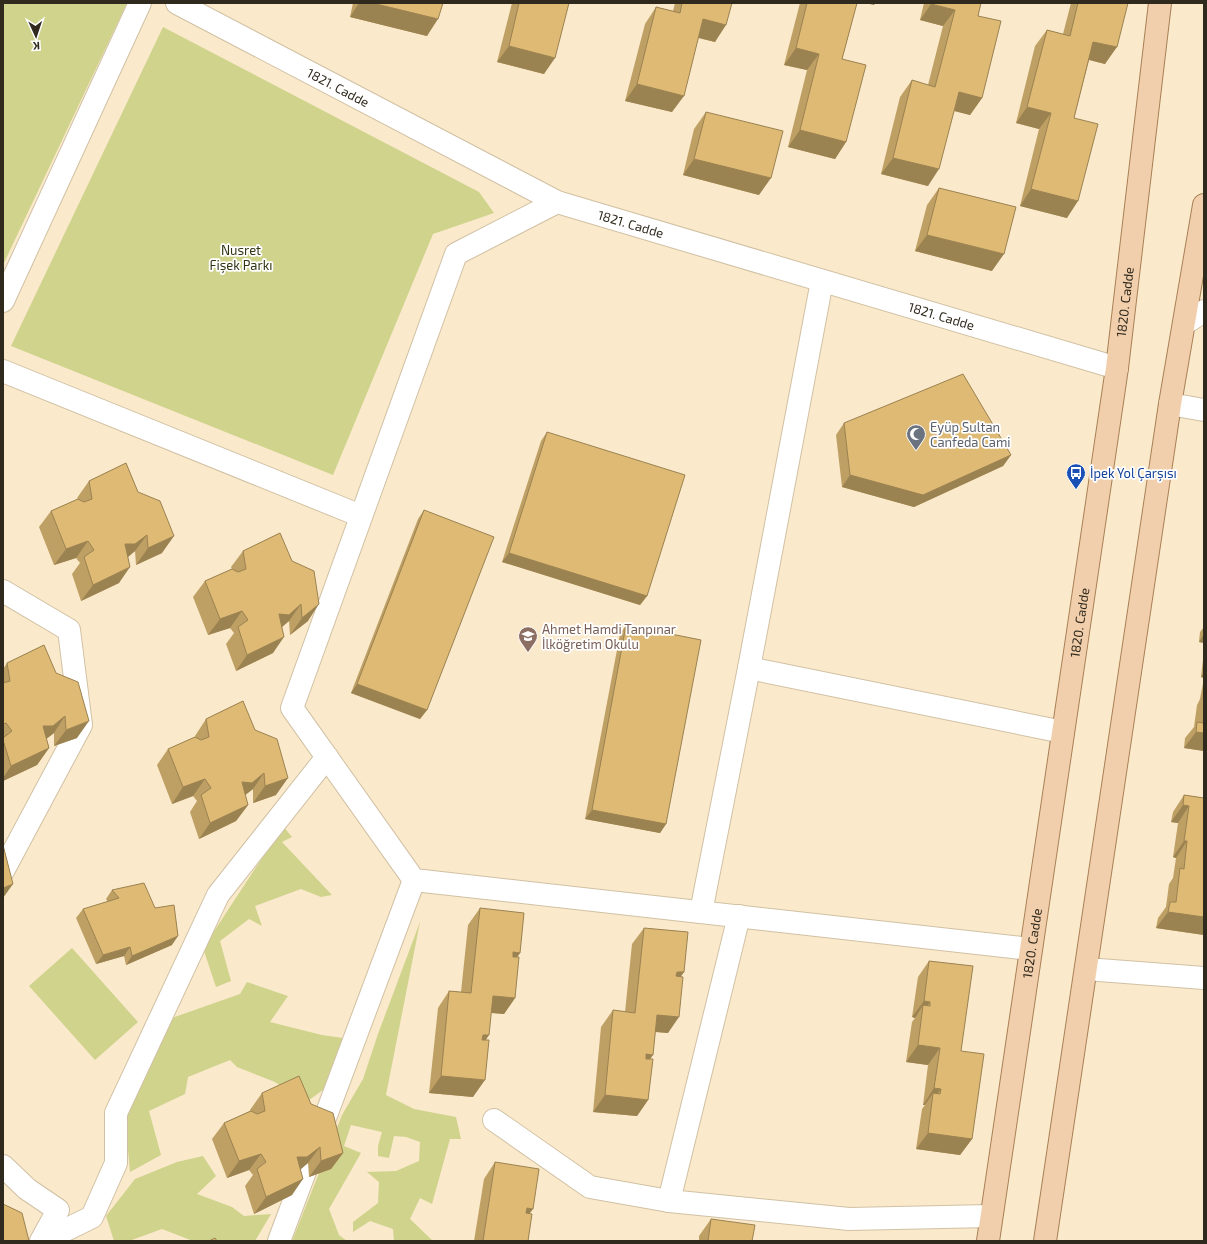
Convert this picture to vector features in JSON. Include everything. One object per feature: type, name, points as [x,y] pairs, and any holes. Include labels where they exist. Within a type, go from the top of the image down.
[{"type":"main road","name":"1820. Cadde","points":[[988,1241],[1117,368],[1160,3]]},
{"type":"main road","points":[[1045,1241],[1170,404],[1204,205]]},
{"type":"street","points":[[3,301],[140,3]]},
{"type":"street","name":"1821. Cadde","points":[[177,3],[557,202],[1117,368]]},
{"type":"street","points":[[557,202],[456,254],[292,708],[414,880],[1030,949]]},
{"type":"street","points":[[701,912],[822,281]]},
{"type":"street","points":[[1184,324],[1204,311]]},
{"type":"street","points":[[3,372],[361,516]]},
{"type":"street","points":[[1170,404],[1204,410]]},
{"type":"street","points":[[3,591],[69,630],[81,725],[3,871]]},
{"type":"street","points":[[749,668],[1063,732]]},
{"type":"street","points":[[42,1241],[92,1217],[116,1163],[116,1113],[218,895],[327,757]]},
{"type":"street","points":[[279,1241],[414,880]]},
{"type":"street","points":[[670,1201],[739,916]]},
{"type":"street","points":[[1086,969],[1204,978]]},
{"type":"street","points":[[494,1120],[590,1187],[670,1201],[849,1219],[991,1216]]},
{"type":"street","points":[[3,1166],[27,1189],[58,1210],[42,1241]]},
{"type":"green space","points":[[3,3],[127,3],[3,265]]},
{"type":"green space","name":"Nusret Fişek Parkı","points":[[163,27],[479,192],[494,213],[433,234],[333,475],[11,346]]},
{"type":"green space","points":[[283,826],[292,837],[282,842],[332,895],[321,897],[301,889],[255,906],[262,926],[249,919],[220,941],[231,981],[216,987],[203,948]]},
{"type":"green space","points":[[420,922],[386,1095],[414,1109],[456,1117],[461,1139],[450,1139],[432,1204],[420,1198],[410,1219],[433,1241],[394,1241],[393,1229],[370,1221],[353,1232],[353,1222],[378,1203],[379,1182],[367,1172],[396,1171],[419,1161],[420,1142],[406,1137],[394,1136],[389,1158],[378,1156],[378,1146],[382,1132],[351,1125],[344,1146],[361,1153],[329,1209],[339,1235],[347,1241],[292,1241],[342,1115],[363,1079],[378,1034]]},
{"type":"green space","points":[[72,948],[138,1022],[95,1060],[29,986]]},
{"type":"green space","points":[[247,982],[288,996],[270,1022],[322,1035],[343,1038],[327,1087],[305,1103],[275,1082],[237,1067],[230,1060],[188,1077],[185,1094],[149,1111],[161,1155],[130,1172],[125,1117],[169,1019],[240,994]]},
{"type":"green space","points":[[203,1156],[216,1176],[197,1194],[232,1207],[244,1216],[271,1214],[255,1241],[193,1241],[162,1229],[129,1241],[114,1241],[106,1216],[135,1179],[177,1162]]},
{"type":"building","points":[[372,3],[443,3],[438,19]]},
{"type":"building","points":[[519,3],[569,3],[555,58],[509,46]]},
{"type":"building","points":[[682,3],[732,3],[726,25],[703,19],[684,96],[637,84],[656,7],[680,13]]},
{"type":"building","points":[[807,3],[857,3],[842,59],[866,65],[846,142],[800,130],[819,54],[796,48]]},
{"type":"building","points":[[931,3],[981,3],[978,16],[1001,21],[982,98],[959,92],[939,169],[893,158],[912,80],[935,87],[955,10]]},
{"type":"building","points":[[1078,3],[1128,3],[1117,47],[1093,42],[1074,118],[1098,124],[1078,201],[1031,189],[1051,113],[1027,107],[1047,30],[1070,36]]},
{"type":"building","points":[[706,112],[783,131],[771,178],[694,159]]},
{"type":"building","points":[[939,188],[1016,207],[1004,254],[927,235]]},
{"type":"building","name":"Eyüp Sultan Canfeda Cami","points":[[963,374],[1011,455],[923,495],[850,475],[844,423]]},
{"type":"building","points":[[547,432],[685,475],[647,596],[509,553]]},
{"type":"building","points":[[126,463],[138,492],[160,501],[174,536],[148,548],[147,535],[135,544],[125,544],[130,567],[93,585],[84,557],[94,550],[88,541],[66,549],[51,511],[78,499],[84,502],[92,499],[89,481]]},
{"type":"building","points":[[424,510],[494,537],[427,710],[357,684]]},
{"type":"building","points":[[280,533],[292,561],[314,571],[319,604],[302,618],[301,604],[289,615],[279,614],[284,637],[247,655],[238,627],[248,620],[242,611],[220,619],[205,581],[232,569],[238,572],[246,569],[243,551]]},
{"type":"building","points":[[626,625],[701,640],[666,824],[592,810]]},
{"type":"building","points":[[44,645],[56,673],[78,682],[89,721],[66,730],[65,716],[53,726],[43,726],[49,748],[11,766],[3,740],[3,738],[12,731],[6,723],[3,724],[3,683],[10,681],[7,663]]},
{"type":"building","points":[[243,701],[255,730],[277,739],[288,778],[265,786],[264,773],[252,783],[242,782],[248,805],[210,823],[201,795],[211,788],[205,779],[183,787],[168,749],[195,737],[201,740],[209,737],[206,719]]},
{"type":"building","points":[[1204,719],[1204,733],[1196,732],[1197,722],[1203,723]]},
{"type":"building","points":[[1184,795],[1204,798],[1204,917],[1168,912],[1170,902],[1176,902],[1180,868],[1184,869],[1187,841],[1184,841],[1189,806],[1183,805]]},
{"type":"building","points":[[3,845],[13,884],[3,888]]},
{"type":"building","points":[[144,883],[155,908],[174,905],[178,936],[132,956],[130,947],[103,955],[83,909],[119,898],[112,890]]},
{"type":"building","points":[[480,908],[524,913],[520,953],[513,952],[513,957],[519,957],[515,998],[493,996],[489,1035],[483,1035],[482,1040],[489,1040],[485,1080],[441,1076],[449,991],[471,993]]},
{"type":"building","points":[[644,928],[688,932],[684,972],[677,972],[676,976],[683,977],[679,1017],[657,1015],[653,1055],[646,1054],[646,1059],[653,1059],[648,1100],[605,1095],[613,1010],[635,1013]]},
{"type":"building","points":[[929,961],[973,966],[961,1051],[984,1054],[972,1139],[928,1133],[933,1093],[940,1094],[941,1089],[934,1088],[940,1048],[918,1045],[923,1005],[930,1006],[930,1002],[924,1001]]},
{"type":"building","points":[[299,1076],[311,1104],[333,1113],[343,1153],[321,1161],[320,1147],[307,1157],[297,1157],[303,1179],[266,1197],[257,1169],[266,1162],[261,1154],[239,1161],[224,1123],[251,1111],[257,1114],[265,1111],[262,1093]]},
{"type":"building","points":[[495,1162],[539,1169],[533,1209],[527,1208],[526,1213],[532,1214],[528,1241],[483,1241]]},
{"type":"building","points":[[3,1204],[22,1213],[29,1241],[3,1241]]},
{"type":"building","points":[[711,1219],[755,1225],[752,1241],[708,1241]]},
{"type":"building","points":[[215,1238],[217,1241],[209,1241]]},
{"type":"place","name":"Eyüp Sultan Canfeda Cami","points":[[916,451]]},
{"type":"place","name":"İpek Yol Çarşısı","points":[[1076,490]]},
{"type":"place","name":"Ahmet Hamdi Tanpınar İlköğretim Okulu","points":[[528,653]]}]
